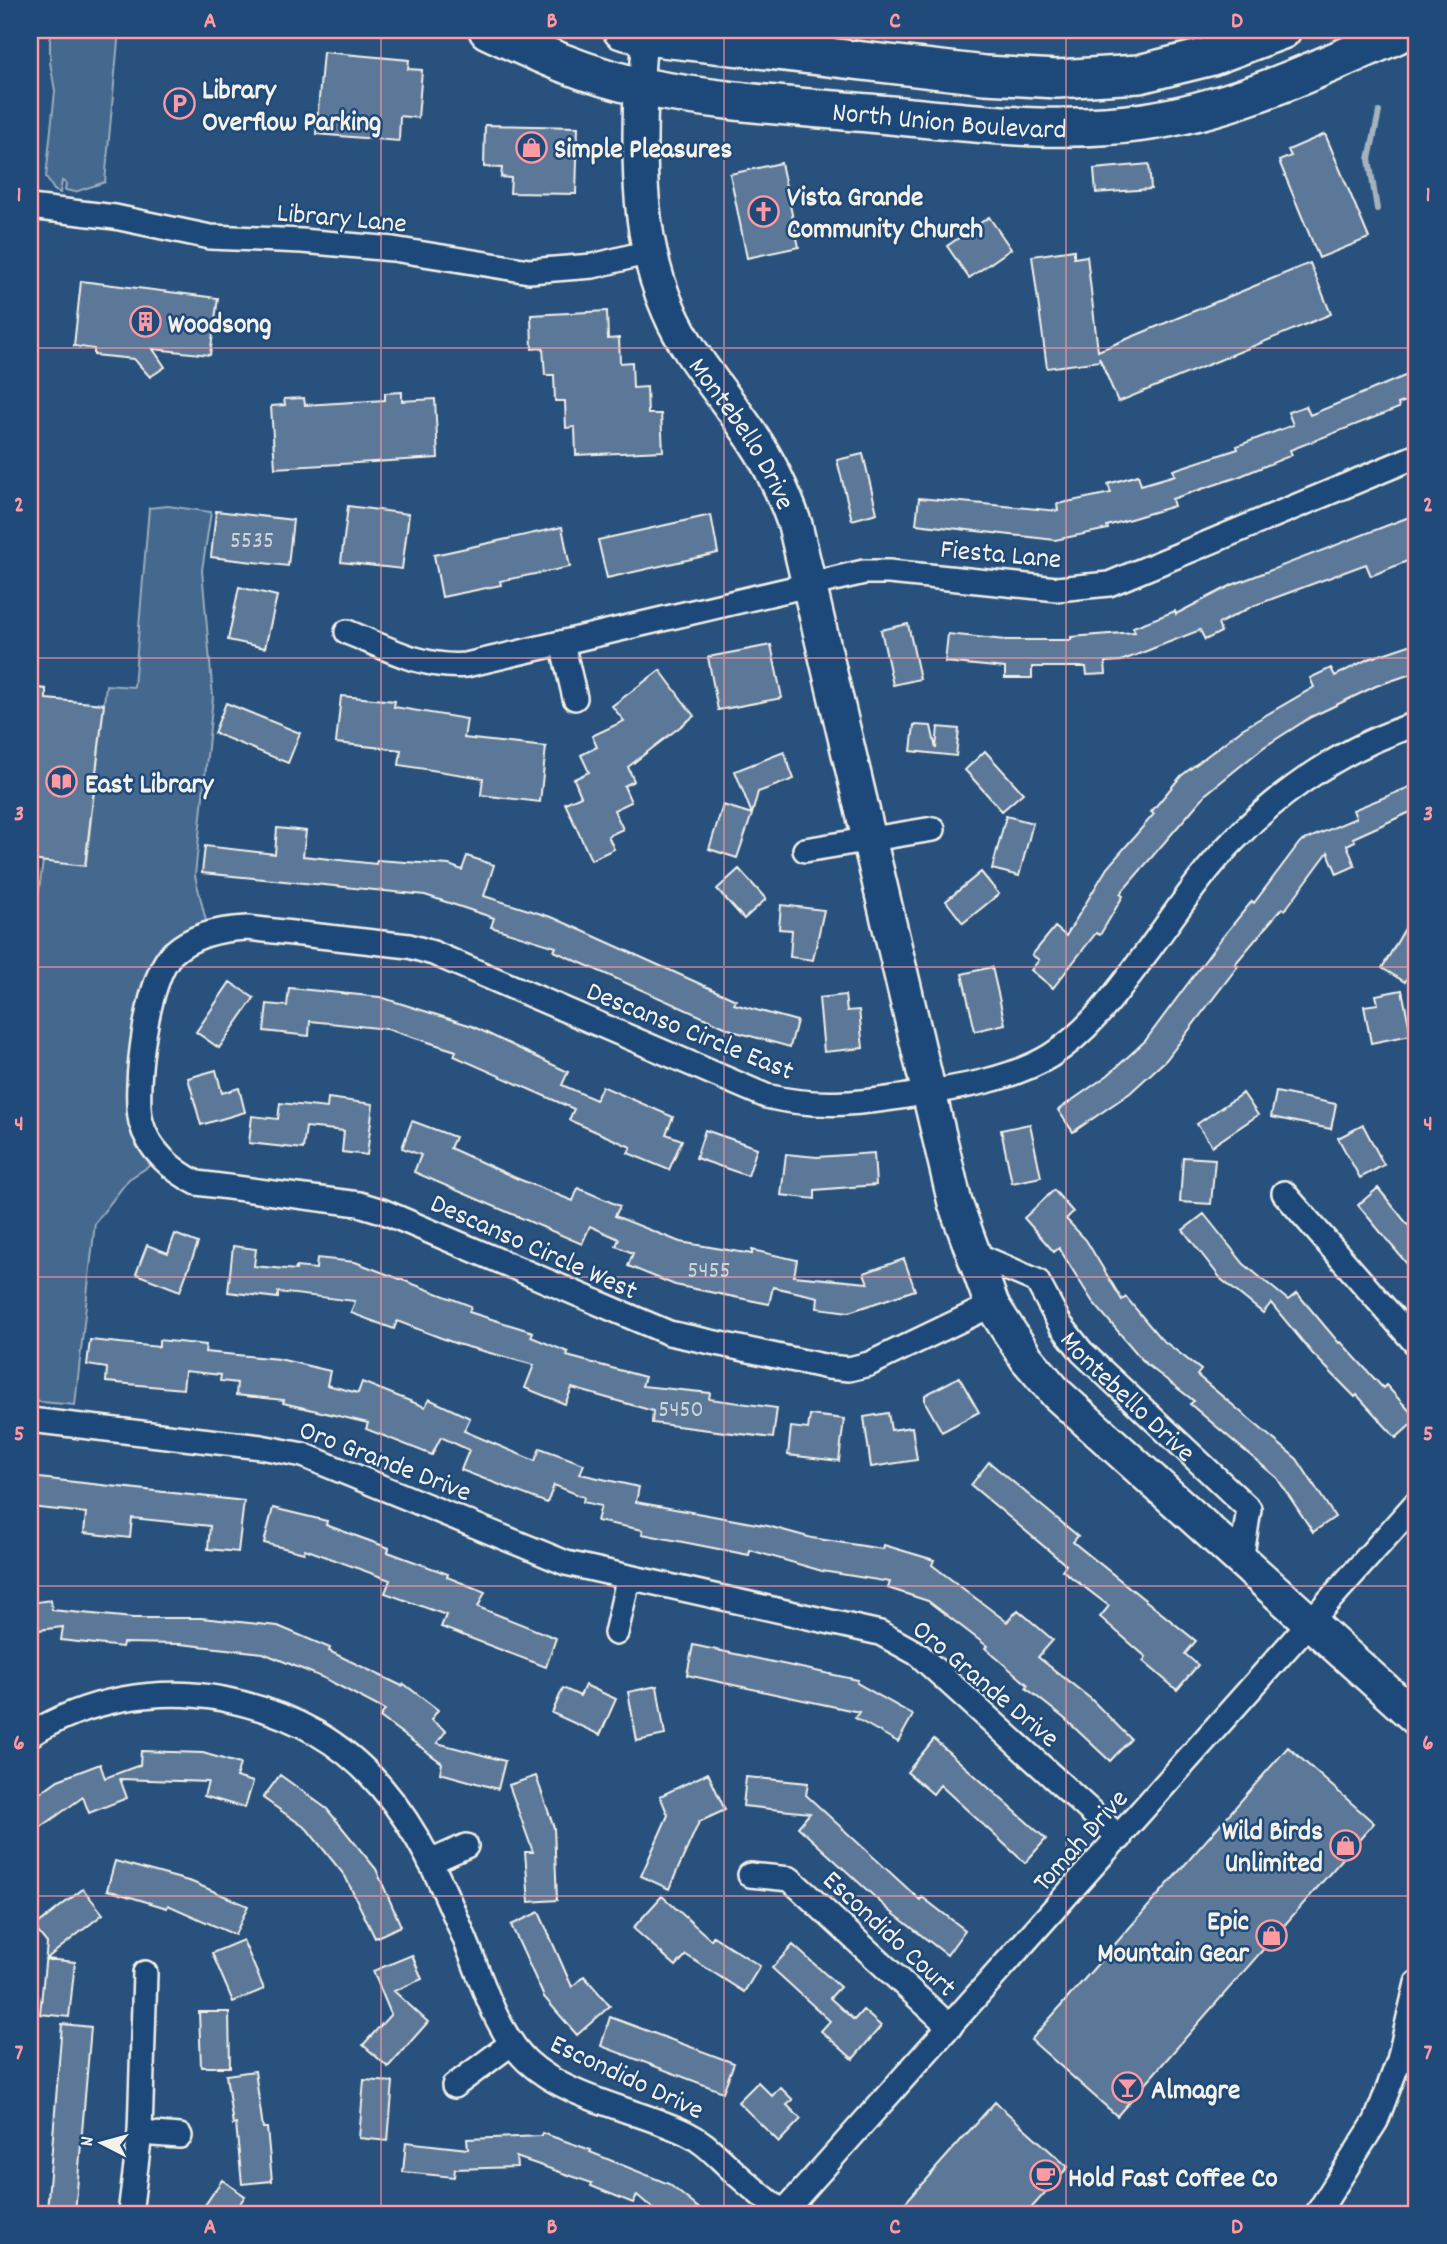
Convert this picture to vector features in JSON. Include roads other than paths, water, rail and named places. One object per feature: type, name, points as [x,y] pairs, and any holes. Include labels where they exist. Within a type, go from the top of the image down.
[{"type":"main road","name":"North Union Boulevard","points":[[488,30],[559,62],[641,87],[776,104],[1009,126],[1068,128],[1144,122],[1216,107],[1277,86],[1408,30]]},
{"type":"main road","name":"North Union Boulevard","points":[[638,32],[985,75],[1057,79],[1139,74],[1212,56],[1282,30]]},
{"type":"street","name":"Montebello Drive","points":[[638,32],[641,87],[639,191],[649,252],[669,313],[688,347],[768,461],[795,525],[955,1203],[992,1305],[1027,1359],[1057,1394],[1417,1719]]},
{"type":"street","name":"Library Lane","points":[[30,207],[115,217],[210,237],[302,240],[393,249],[529,271],[593,266],[649,252]]},
{"type":"street","name":"Fiesta Lane","points":[[347,632],[426,663],[447,667],[562,643],[864,572],[889,572],[1058,589],[1109,584],[1417,456]]},
{"type":"street","points":[[562,643],[575,698]]},
{"type":"street","name":"Descanso Circle East","points":[[144,1050],[152,991],[172,954],[209,933],[247,928],[408,946],[433,953],[738,1086],[794,1103],[857,1105],[1017,1072],[1050,1056],[1077,1037],[1119,989],[1233,839],[1269,806],[1315,772],[1369,743],[1417,724]]},
{"type":"street","points":[[805,850],[933,828]]},
{"type":"street","name":"Descanso Circle West","points":[[144,1050],[138,1097],[141,1122],[148,1139],[162,1158],[187,1178],[218,1187],[359,1204],[382,1211],[669,1334],[849,1369],[869,1364],[992,1305]]},
{"type":"street","points":[[1284,1193],[1417,1345]]},
{"type":"street","name":"Montebello Drive","points":[[972,1253],[1037,1281],[1060,1324],[1082,1352],[1249,1509],[1241,1561]]},
{"type":"street","name":"Oro Grande Drive","points":[[30,1420],[261,1447],[303,1455],[566,1563],[628,1580],[880,1633],[918,1654],[1120,1838]]},
{"type":"street","name":"Tomah Drive","points":[[783,2214],[1417,1502]]},
{"type":"street","points":[[616,1633],[628,1580]]},
{"type":"street","name":"Escondido Drive","points":[[33,1726],[96,1705],[176,1693],[251,1704],[290,1718],[325,1736],[394,1800],[417,1834],[490,2000],[512,2043],[546,2075],[686,2133],[710,2146],[727,2166],[783,2214]]},
{"type":"street","points":[[430,1862],[466,1846]]},
{"type":"street","name":"Escondido Court","points":[[750,1875],[790,1879],[950,2027]]},
{"type":"street","points":[[130,2214],[140,2133],[145,1973]]},
{"type":"street","points":[[1318,2214],[1376,2121],[1399,2060],[1417,1983]]},
{"type":"street","name":"Escondido Drive","points":[[454,2085],[512,2043]]},
{"type":"street","points":[[140,2133],[180,2136]]},
{"type":"waterway","points":[[1377,209],[1369,159],[1379,112]]},
{"type":"place","name":"Library Overflow Parking","points":[[179,104]]},
{"type":"place","name":"Simple Pleasures","points":[[531,147]]},
{"type":"place","name":"Vista Grande Community Church","points":[[764,211]]},
{"type":"place","name":"Woodsong","points":[[145,322]]},
{"type":"place","name":"East Library","points":[[62,782]]},
{"type":"place","name":"Wild Birds Unlimited","points":[[1346,1845]]},
{"type":"place","name":"Epic Mountain Gear","points":[[1272,1935]]},
{"type":"place","name":"Almagre","points":[[1128,2088]]},
{"type":"place","name":"Hold Fast Coffee Co","points":[[1045,2176]]}]
